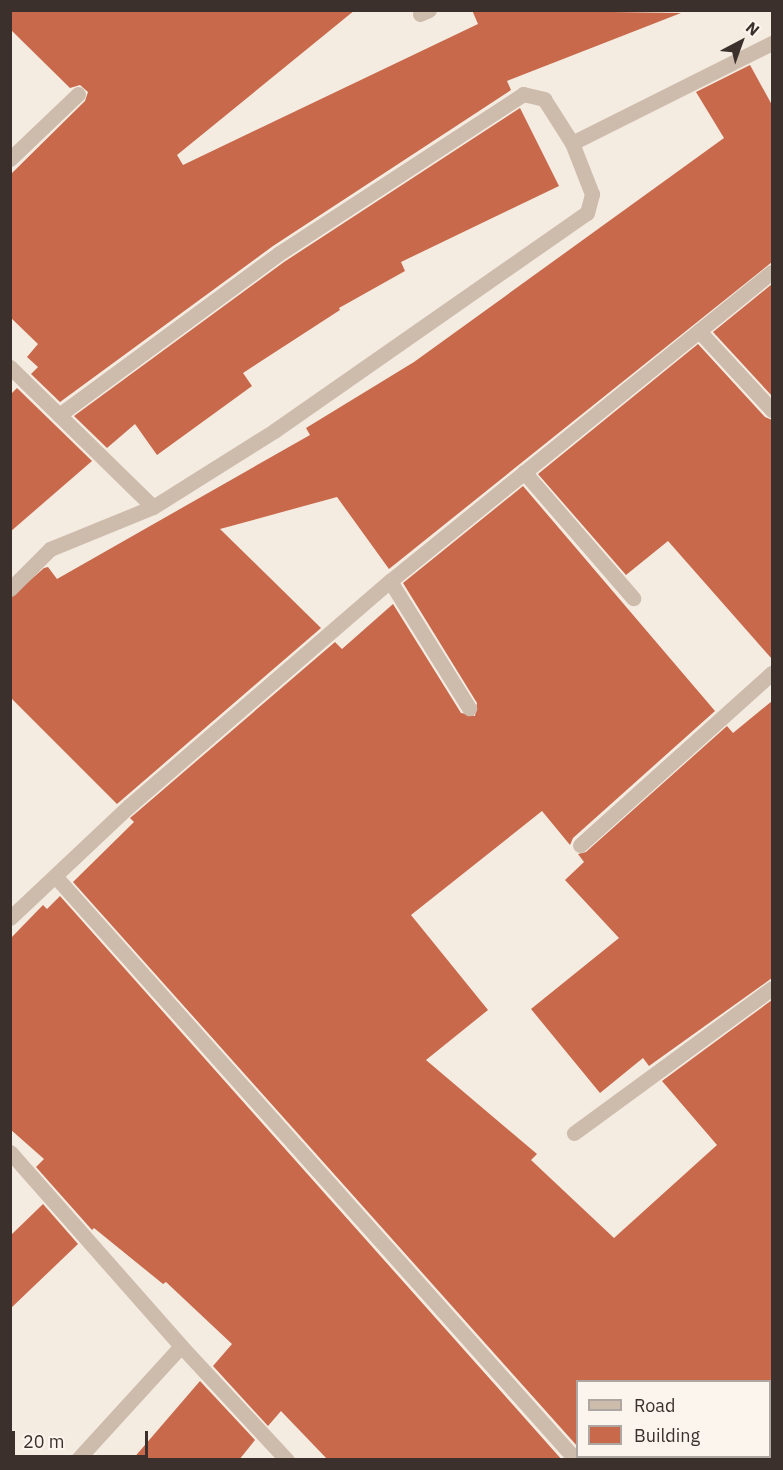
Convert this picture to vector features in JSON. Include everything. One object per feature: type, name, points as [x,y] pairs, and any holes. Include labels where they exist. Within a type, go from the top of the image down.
[{"type":"street","points":[[572,143],[772,43]]},
{"type":"street","points":[[10,159],[78,94]]},
{"type":"street","points":[[10,589],[50,549],[153,507],[274,431],[587,213],[592,194],[572,143],[544,99],[523,94],[278,254],[59,415]]},
{"type":"street","points":[[10,918],[129,806],[390,581],[772,272]]},
{"type":"street","points":[[699,331],[772,410]]},
{"type":"street","points":[[10,367],[153,507]]},
{"type":"street","points":[[524,472],[633,598]]},
{"type":"street","points":[[390,581],[469,708]]},
{"type":"street","points":[[580,845],[772,673]]},
{"type":"street","points":[[55,876],[576,1460]]},
{"type":"street","points":[[574,1133],[772,988]]},
{"type":"street","points":[[10,1152],[181,1346],[287,1460]]},
{"type":"street","points":[[77,1460],[181,1346]]},
{"type":"building","points":[[10,10],[355,10],[177,155],[183,165],[478,24],[472,10],[681,13],[507,81],[511,90],[273,246],[60,402],[31,374],[38,367],[27,357],[38,344],[10,317],[10,175],[85,101],[88,92],[80,85],[70,88],[10,29]]},
{"type":"building","points":[[750,65],[772,105],[772,262],[389,569],[337,497],[220,529],[321,628],[117,804],[10,697],[10,598],[44,568],[48,567],[57,579],[310,435],[306,428],[414,362],[724,138],[696,92]]},
{"type":"building","points":[[520,108],[559,186],[401,262],[405,271],[339,308],[340,310],[243,373],[252,386],[157,455],[135,424],[107,448],[74,416],[284,262]]},
{"type":"building","points":[[772,284],[772,396],[713,332]]},
{"type":"building","points":[[698,344],[765,417],[772,420],[772,659],[668,541],[626,575],[538,474]]},
{"type":"building","points":[[17,388],[92,461],[10,532],[10,395]]},
{"type":"building","points":[[523,486],[715,711],[573,838],[570,845],[542,811],[411,915],[488,1010],[426,1060],[537,1154],[531,1160],[614,1238],[717,1145],[662,1081],[772,1000],[772,1382],[771,1380],[576,1380],[576,1445],[73,882],[134,822],[130,818],[335,642],[342,649],[393,604],[461,713],[475,716],[477,703],[403,583]]},
{"type":"building","points":[[772,701],[772,978],[649,1066],[643,1058],[600,1093],[531,1009],[619,938],[565,880],[584,862],[578,854],[586,852],[727,726],[733,733]]},
{"type":"building","points":[[60,896],[562,1460],[328,1460],[281,1411],[268,1426],[213,1366],[232,1344],[166,1282],[163,1284],[94,1228],[92,1230],[36,1167],[44,1159],[10,1129],[10,939],[43,905],[47,909]]},
{"type":"building","points":[[43,1204],[78,1244],[10,1309],[10,1236]]},
{"type":"building","points":[[200,1381],[255,1440],[239,1460],[132,1460]]}]
